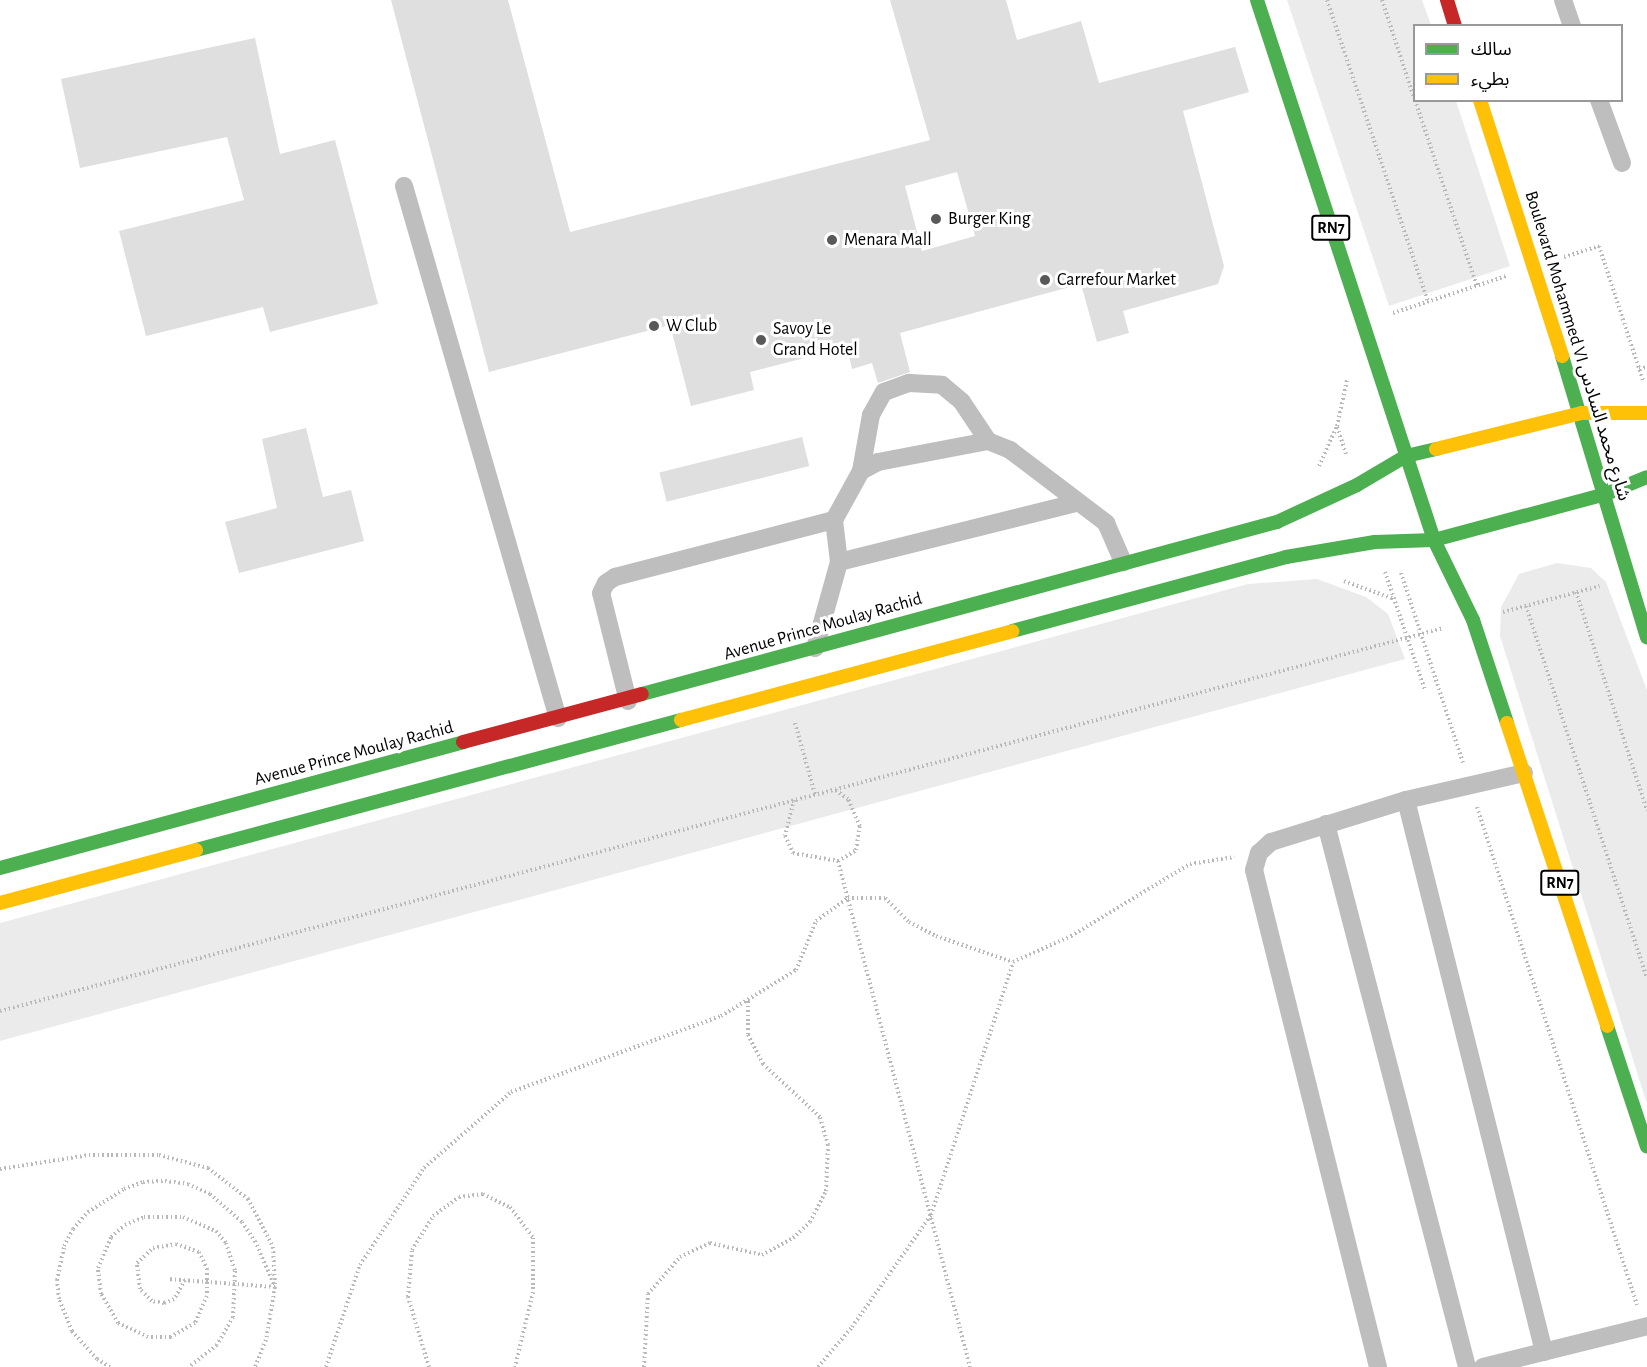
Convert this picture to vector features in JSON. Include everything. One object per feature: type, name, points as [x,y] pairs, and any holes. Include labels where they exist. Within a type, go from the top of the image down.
[{"type":"street","name":"RN7","points":[[1257,0],[1434,540],[1473,620],[1647,1147]]},
{"type":"street","points":[[1447,0],[1454,24]]},
{"type":"street","name":"Boulevard Mohammed VI شارع محمد السادس","points":[[1481,102],[1581,413],[1606,494],[1627,578],[1647,637]]},
{"type":"street","name":"Avenue Prince Moulay Rachid","points":[[0,868],[628,701],[1123,562],[1277,522],[1357,485],[1406,456],[1581,413],[1647,413]]},
{"type":"street","points":[[0,903],[1286,557],[1375,542],[1392,544],[1434,540],[1606,494],[1647,477]]},
{"type":"lane","points":[[1563,0],[1571,24]]},
{"type":"lane","points":[[1600,102],[1622,163]]},
{"type":"lane","points":[[404,186],[558,718]]},
{"type":"lane","points":[[815,648],[839,562],[834,520],[861,471],[871,415],[884,392],[909,383],[942,385],[962,402],[988,441]]},
{"type":"lane","points":[[861,471],[878,462],[988,441],[1010,450],[1106,523],[1123,562]]},
{"type":"lane","points":[[839,562],[1076,502]]},
{"type":"lane","points":[[628,701],[601,593],[606,584],[615,577],[834,520]]},
{"type":"lane","points":[[1378,1367],[1254,870],[1258,853],[1271,842],[1326,824],[1406,800],[1524,773]]},
{"type":"lane","points":[[1406,800],[1544,1352]]},
{"type":"lane","points":[[1326,824],[1467,1367]]},
{"type":"lane","points":[[1483,1367],[1646,1327]]},
{"type":"path","points":[[1328,0],[1428,302]]},
{"type":"path","points":[[1382,0],[1413,93]]},
{"type":"path","points":[[1416,102],[1477,286]]},
{"type":"path","points":[[1362,323],[1599,246],[1644,385]]},
{"type":"path","points":[[1639,369],[1647,367]]},
{"type":"path","points":[[1392,544],[1419,634],[1646,1327]]},
{"type":"path","points":[[0,1011],[1627,578]]},
{"type":"path","points":[[1576,592],[1647,811]]},
{"type":"path","points":[[1526,606],[1647,978]]},
{"type":"path","points":[[794,719],[815,794]]},
{"type":"path","points":[[794,800],[785,836],[793,854],[838,861],[856,850],[860,826],[848,798],[834,789]]},
{"type":"path","points":[[326,1367],[360,1265],[424,1168],[511,1092],[722,1016],[796,969],[816,921],[848,898],[885,898],[909,922],[936,936],[1013,962],[1071,936],[1190,864],[1258,853]]},
{"type":"path","points":[[838,861],[970,1367]]},
{"type":"path","points":[[818,1367],[852,1327],[931,1215],[1013,962]]},
{"type":"path","points":[[644,1367],[648,1294],[680,1257],[710,1242],[762,1255],[793,1238],[810,1221],[826,1191],[828,1145],[820,1117],[763,1064],[748,1034],[748,999]]},
{"type":"path","points":[[0,1169],[88,1155],[159,1155],[208,1168],[248,1199],[273,1247],[275,1287],[266,1340],[255,1367]]},
{"type":"path","points":[[110,1367],[97,1359],[72,1331],[59,1299],[57,1280],[64,1246],[73,1229],[88,1212],[124,1189],[143,1182],[165,1181],[188,1184],[210,1194],[242,1222],[255,1241],[275,1287]]},
{"type":"path","points":[[429,1367],[408,1297],[412,1250],[433,1216],[459,1197],[483,1194],[510,1207],[533,1238],[533,1292],[515,1367]]},
{"type":"path","points":[[185,1280],[174,1299],[164,1304],[152,1301],[140,1289],[137,1263],[153,1248],[176,1244],[189,1247],[205,1262],[207,1281],[203,1310],[195,1323],[171,1337],[147,1337],[118,1323],[101,1294],[98,1268],[111,1237],[125,1225],[162,1215],[183,1217],[216,1231],[232,1255],[236,1284],[232,1317],[226,1331],[205,1357],[189,1367]]},
{"type":"path","points":[[167,1279],[275,1287]]},
{"type":"shaded area","points":[[1287,0],[1422,0],[1431,24],[1413,24],[1413,102],[1456,102],[1510,266],[1389,306]]},
{"type":"shaded area","points":[[1557,563],[1591,568],[1606,582],[1647,690],[1647,1104],[1500,636],[1501,607],[1519,574]]},
{"type":"shaded area","points":[[1317,579],[1366,597],[1388,614],[1405,659],[0,1041],[0,923],[1248,584]]},
{"type":"building","points":[[391,0],[508,0],[570,232],[930,140],[890,0],[1006,0],[1017,40],[1081,21],[1099,83],[1235,47],[1249,92],[1183,111],[1224,266],[1218,284],[1123,311],[1129,333],[1097,342],[1081,284],[900,333],[910,372],[878,383],[872,363],[852,369],[847,347],[750,372],[754,390],[691,406],[670,325],[489,372]],"holes":[[[957,172],[975,236],[922,251],[905,186]]]},
{"type":"building","points":[[255,38],[280,154],[335,140],[378,304],[270,332],[263,307],[146,336],[119,231],[244,200],[227,137],[80,168],[61,79]]},
{"type":"building","points":[[306,428],[323,497],[351,490],[364,541],[239,573],[225,522],[277,508],[262,439]]},
{"type":"building","points":[[802,437],[809,466],[667,502],[659,473]]},
{"type":"traffic: fast","points":[[1257,0],[1434,540],[1473,620],[1507,723]]},
{"type":"traffic: fast","points":[[1562,356],[1647,637]]},
{"type":"traffic: fast","points":[[642,694],[1277,522],[1357,485],[1406,456],[1436,449]]},
{"type":"traffic: fast","points":[[1012,631],[1286,557],[1375,542],[1434,540],[1606,494],[1647,477]]},
{"type":"traffic: fast","points":[[196,850],[681,720]]},
{"type":"traffic: fast","points":[[0,868],[463,742]]},
{"type":"traffic: fast","points":[[1607,1026],[1647,1147]]},
{"type":"traffic: slow","points":[[1481,102],[1562,356]]},
{"type":"traffic: slow","points":[[1436,449],[1581,413],[1647,413]]},
{"type":"traffic: slow","points":[[681,720],[1012,631]]},
{"type":"traffic: slow","points":[[1507,723],[1607,1026]]},
{"type":"traffic: slow","points":[[0,903],[196,850]]},
{"type":"traffic: jam","points":[[1447,0],[1454,24]]},
{"type":"traffic: jam","points":[[463,742],[642,694]]},
{"type":"place","name":"Burger King","points":[[936,219]]},
{"type":"place","name":"Menara Mall","points":[[832,240]]},
{"type":"place","name":"Carrefour Market","points":[[1045,280]]},
{"type":"place","name":"W Club","points":[[654,326]]},
{"type":"place","name":"Savoy Le Grand Hotel","points":[[761,340]]}]
